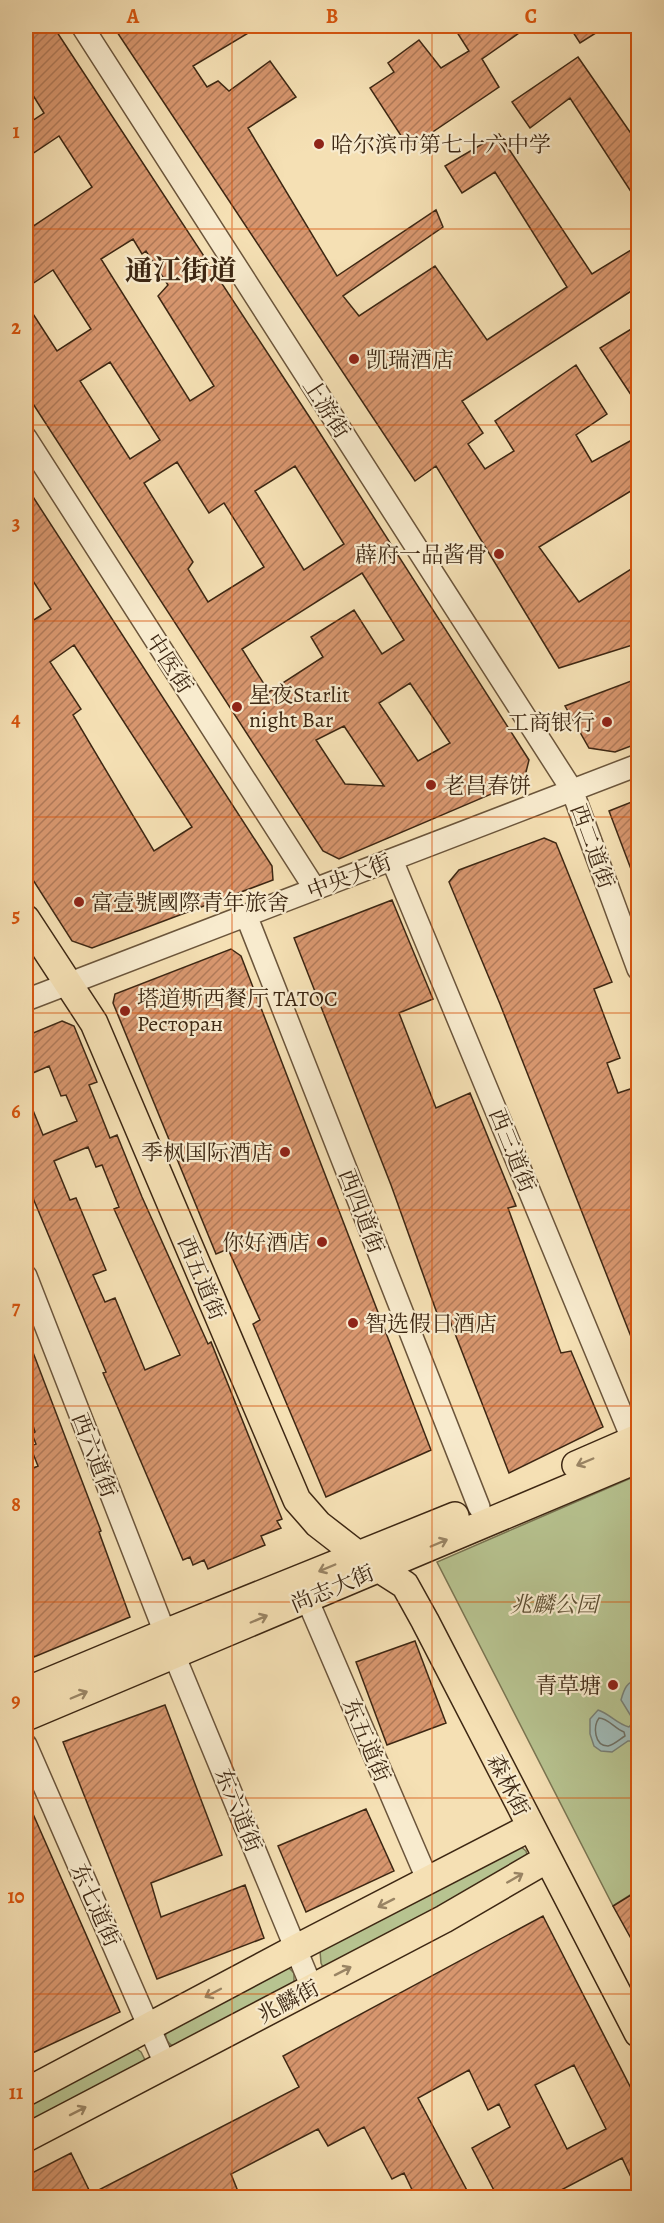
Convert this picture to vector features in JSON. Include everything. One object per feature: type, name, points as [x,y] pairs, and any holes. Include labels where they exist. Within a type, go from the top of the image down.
[{"type":"main road","name":"西五道街","points":[[26,919],[94,1023],[297,1500],[318,1524],[369,1561]]},
{"type":"main road","name":"尚志大街","points":[[26,1691],[307,1599],[369,1561],[479,1507],[637,1446]]},
{"type":"main road","name":"尚志大街","points":[[26,1717],[299,1580],[369,1561],[637,1446]]},
{"type":"main road","name":"森林街","points":[[369,1561],[405,1585],[639,2033]]},
{"type":"main road","name":"兆麟街","points":[[26,2092],[531,1827]]},
{"type":"main road","name":"兆麟街","points":[[26,2138],[444,1919],[548,1859]]},
{"type":"street","name":"上游街","points":[[82,26],[572,790]]},
{"type":"street","name":"中医街","points":[[26,438],[315,889]]},
{"type":"street","name":"中央大街","points":[[26,1000],[639,765]]},
{"type":"street","name":"西二道街","points":[[572,790],[639,969]]},
{"type":"street","name":"西三道街","points":[[392,860],[637,1446]]},
{"type":"street","name":"西四道街","points":[[246,915],[479,1507]]},
{"type":"street","name":"西六道街","points":[[26,1276],[170,1644]]},
{"type":"street","name":"东五道街","points":[[307,1599],[428,1881]]},
{"type":"street","name":"东六道街","points":[[170,1644],[312,1988]]},
{"type":"street","name":"东七道街","points":[[26,1745],[166,2066]]},
{"type":"green space","name":"兆麟公园","points":[[638,1475],[638,1890],[613,1906],[437,1562]]},
{"type":"green space","points":[[520,1846],[526,1851],[529,1862],[325,1972],[321,1963],[320,1951]]},
{"type":"green space","points":[[288,1967],[294,1973],[294,1987],[176,2047],[167,2041],[166,2029]]},
{"type":"green space","points":[[134,2047],[141,2052],[145,2060],[26,2128],[26,2100]]},
{"type":"water","name":"青草塘","points":[[638,1680],[638,1741],[628,1741],[612,1752],[601,1751],[594,1746],[590,1734],[590,1719],[598,1710],[629,1727],[634,1721],[621,1700],[626,1686]]},
{"type":"building","points":[[26,26],[53,26],[316,427],[529,760],[524,780],[339,859],[323,851],[26,393],[26,303],[57,351],[91,329],[53,270],[26,288],[26,231],[92,187],[59,136],[26,158],[26,125],[44,113],[26,84]],"holes":[[[133,239],[142,254],[146,251],[168,285],[158,296],[214,386],[190,401],[101,259]],[[110,362],[160,440],[130,459],[80,381]],[[177,462],[209,513],[224,503],[264,567],[208,602],[188,569],[193,562],[144,483]],[[295,466],[344,544],[304,570],[255,491]],[[362,573],[404,640],[382,654],[354,610],[311,637],[323,657],[269,692],[242,649]],[[410,683],[450,743],[418,761],[379,703]],[[344,726],[384,786],[345,784],[316,740]]]},
{"type":"building","points":[[113,26],[260,26],[193,66],[207,87],[218,81],[229,91],[270,61],[296,97],[248,128],[337,276],[436,210],[443,227],[343,296],[359,316],[435,266],[487,340],[567,287],[495,172],[462,193],[445,166],[499,134],[592,274],[639,245],[639,286],[462,401],[483,433],[468,444],[485,469],[514,451],[495,421],[576,365],[607,414],[576,435],[592,462],[639,436],[639,486],[539,547],[579,602],[639,564],[639,643],[559,668],[436,466],[415,481]]},
{"type":"building","points":[[453,26],[529,26],[482,59],[499,87],[409,148],[370,88],[394,72],[388,63],[419,40],[441,68],[469,51]]},
{"type":"building","points":[[569,26],[607,26],[580,43]]},
{"type":"building","points":[[578,57],[639,145],[639,204],[570,98],[530,128],[512,102]]},
{"type":"building","points":[[633,328],[639,333],[639,407],[600,348]]},
{"type":"building","points":[[26,486],[272,866],[273,880],[92,948],[72,941],[26,869],[26,745],[32,741],[26,730],[26,625],[51,609],[26,570]],"holes":[[[74,645],[192,827],[154,851],[73,715],[81,709],[50,662]]]},
{"type":"building","name":"工商银行","points":[[639,678],[639,743],[615,752],[589,748],[565,706]]},
{"type":"building","points":[[639,799],[639,885],[637,885],[609,811]]},
{"type":"building","points":[[544,838],[556,843],[612,982],[594,989],[620,1058],[607,1063],[618,1093],[639,1086],[639,1357],[500,1004],[449,882],[459,870]]},
{"type":"building","points":[[392,900],[433,999],[399,1013],[436,1108],[470,1093],[516,1206],[508,1208],[561,1353],[571,1351],[603,1427],[509,1473],[447,1313],[438,1316],[391,1185],[294,938]]},
{"type":"building","points":[[231,949],[241,956],[431,1450],[326,1497],[253,1324],[260,1320],[228,1249],[216,1254],[113,1003],[115,994]]},
{"type":"building","points":[[62,1021],[74,1026],[97,1082],[89,1085],[110,1138],[117,1135],[142,1197],[208,1344],[211,1342],[282,1519],[277,1521],[281,1528],[261,1536],[265,1545],[208,1569],[204,1560],[193,1565],[190,1557],[183,1560],[103,1373],[106,1372],[30,1191],[26,1193],[26,1093],[43,1135],[77,1121],[66,1095],[61,1096],[49,1066],[26,1076],[26,1036]],"holes":[[[88,1147],[96,1167],[102,1165],[119,1207],[114,1209],[180,1355],[145,1370],[115,1298],[105,1302],[93,1275],[106,1270],[76,1198],[70,1200],[54,1161]]]},
{"type":"building","points":[[26,1334],[101,1531],[99,1532],[130,1617],[34,1657],[26,1634],[26,1471],[38,1466],[30,1446],[36,1444],[32,1434],[35,1432],[26,1404]]},
{"type":"building","points":[[415,1641],[446,1723],[387,1745],[356,1662]]},
{"type":"building","points":[[165,1705],[222,1855],[151,1883],[161,1917],[245,1885],[264,1938],[157,1979],[63,1742]]},
{"type":"building","points":[[26,1798],[120,2012],[26,2056]]},
{"type":"building","points":[[366,1809],[394,1871],[306,1912],[278,1846]]},
{"type":"building","points":[[639,1890],[639,1953],[613,1906]]},
{"type":"building","points":[[543,1916],[639,2104],[639,2194],[622,2158],[546,2198],[498,2198],[472,2148],[510,2127],[499,2104],[488,2110],[469,2070],[418,2098],[471,2198],[416,2198],[404,2173],[392,2179],[364,2127],[328,2146],[318,2129],[231,2174],[237,2189],[220,2198],[36,2198],[26,2176],[71,2153],[91,2194],[299,2087],[283,2056]],"holes":[[[574,2065],[606,2129],[567,2149],[535,2085]]]},
{"type":"place","name":"哈尔滨市第七十六中学","points":[[319,144]]},
{"type":"place","name":"凯瑞酒店","points":[[354,359]]},
{"type":"place","name":"薜府一品酱骨","points":[[499,554]]},
{"type":"place","name":"星夜Starlit night Bar","points":[[237,707]]},
{"type":"place","name":"工商银行","points":[[607,722]]},
{"type":"place","name":"老昌春饼","points":[[431,785]]},
{"type":"place","name":"富壹號國際青年旅舍","points":[[79,902]]},
{"type":"place","name":"塔道斯西餐厅 TATOC Ресторан","points":[[125,1011]]},
{"type":"place","name":"季枫国际酒店","points":[[285,1152]]},
{"type":"place","name":"你好酒店","points":[[322,1242]]},
{"type":"place","name":"智选假日酒店","points":[[353,1323]]},
{"type":"place","name":"青草塘","points":[[613,1685]]},
{"type":"district","name":"通江街道","points":[[181,270]]}]
